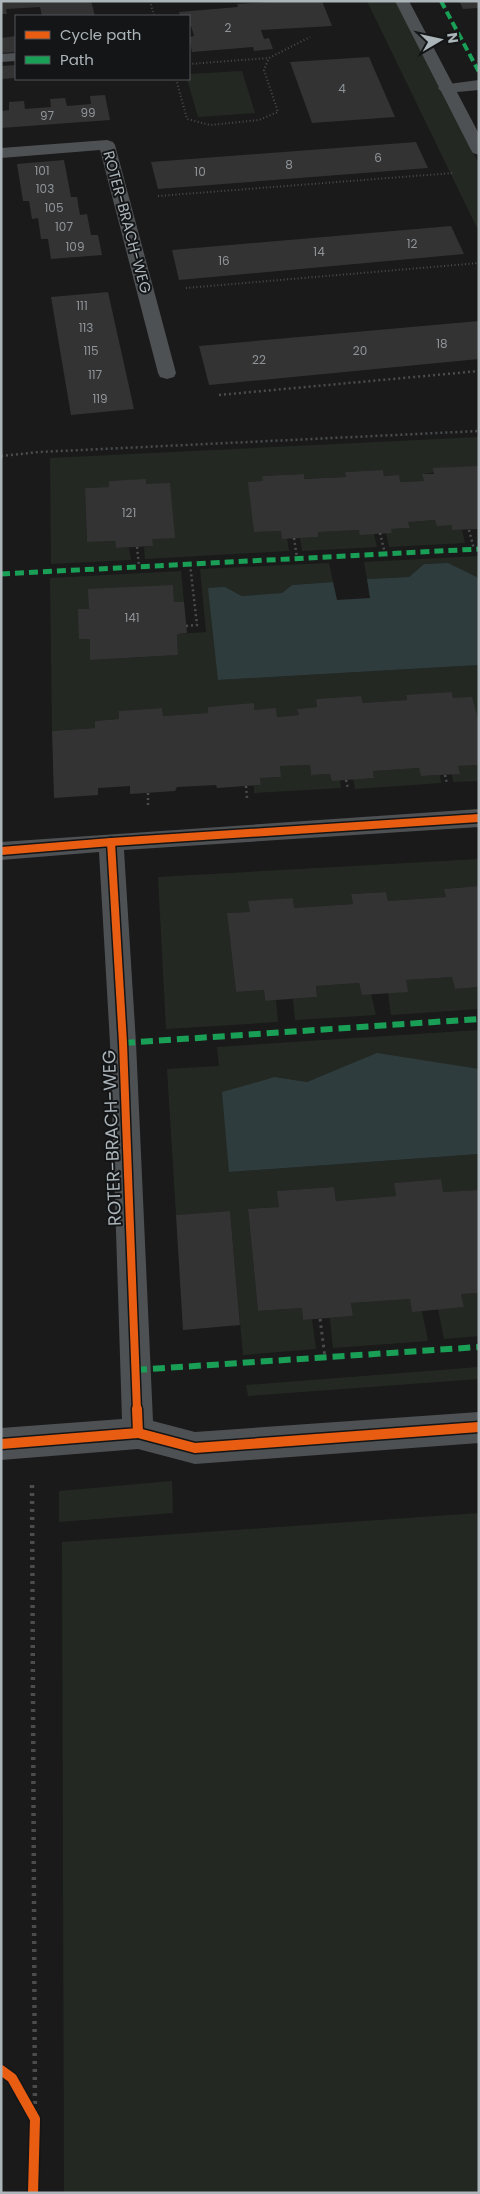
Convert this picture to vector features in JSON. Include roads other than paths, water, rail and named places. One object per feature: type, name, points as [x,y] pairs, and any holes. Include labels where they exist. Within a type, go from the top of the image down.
[{"type":"street","points":[[402,1],[479,150]]},
{"type":"street","points":[[1,58],[15,57]]},
{"type":"street","points":[[446,88],[479,85]]},
{"type":"street","name":"ROTER-BRACH-WEG","points":[[1,154],[107,144],[167,373]]},
{"type":"street","points":[[1,850],[479,818]]},
{"type":"street","name":"ROTER-BRACH-WEG","points":[[111,842],[124,1062],[138,1433]]},
{"type":"street","points":[[1,1444],[138,1433],[195,1448],[479,1427]]}]
